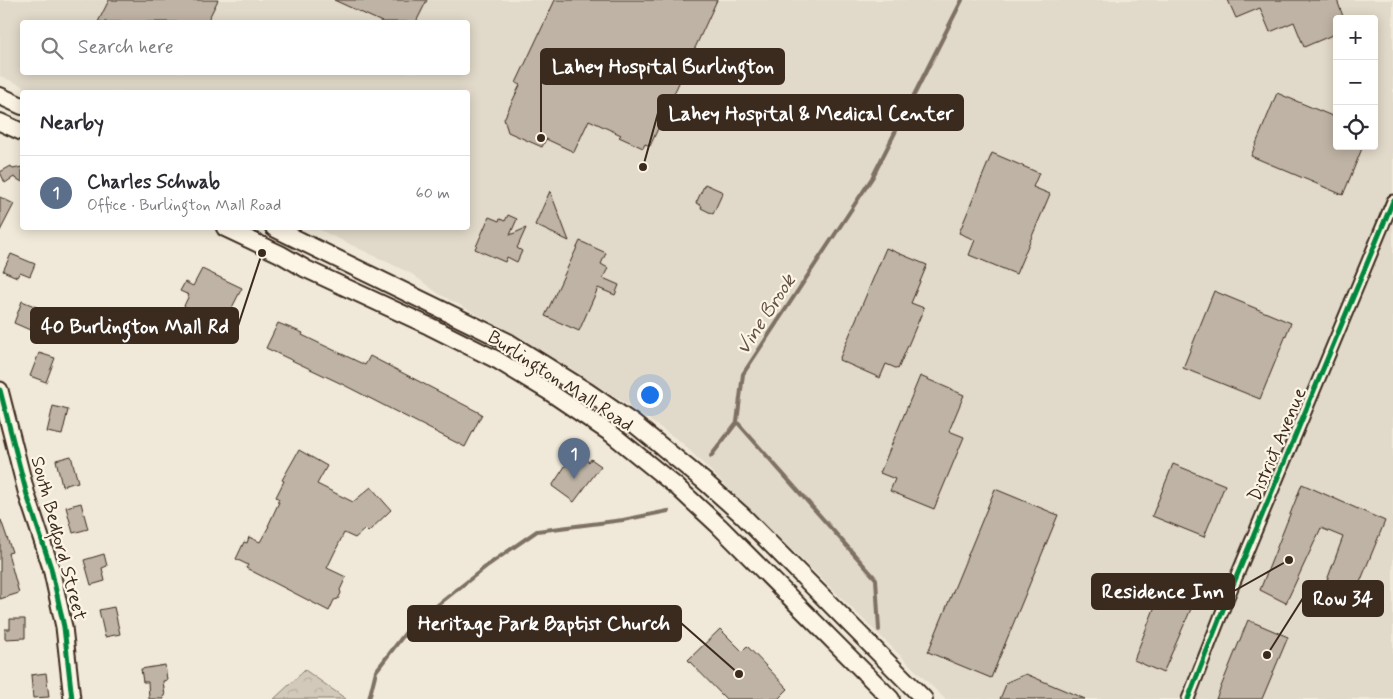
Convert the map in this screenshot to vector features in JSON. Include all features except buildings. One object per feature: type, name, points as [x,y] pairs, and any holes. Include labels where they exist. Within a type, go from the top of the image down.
[{"type":"main road","points":[[0,96],[20,105]]},
{"type":"main road","points":[[0,122],[20,131]]},
{"type":"main road","name":"Burlington Mall Road","points":[[229,230],[488,356],[548,391],[613,435],[677,487],[720,526],[891,699]]},
{"type":"main road","name":"Burlington Mall Road","points":[[278,230],[508,342],[588,392],[633,423],[742,515],[924,699]]},
{"type":"street","name":"District Avenue","points":[[1188,699],[1230,592],[1393,201]]},
{"type":"street","name":"South Bedford Street","points":[[0,390],[27,495],[51,568],[64,627],[72,699]]},
{"type":"shaded area","points":[[0,0],[1393,0],[1393,699],[945,699],[681,442],[616,397],[520,337],[439,294],[412,274],[320,230],[470,230],[470,90],[32,90],[0,76]]},
{"type":"green space","points":[[305,670],[346,699],[274,699]]},
{"type":"waterway","name":"Vine Brook","points":[[879,630],[876,579],[737,422],[743,374],[872,178],[962,0]]},
{"type":"waterway","points":[[711,456],[737,422]]},
{"type":"waterway","points":[[369,699],[376,671],[410,627],[488,565],[537,531],[623,520],[668,511]]},
{"type":"cycle path","points":[[1188,699],[1228,597],[1393,201]]},
{"type":"cycle path","points":[[0,390],[27,495],[51,568],[64,627],[72,699]]},
{"type":"place","name":"Lahey Hospital Burlington","points":[[541,138]]},
{"type":"place","name":"Lahey Hospital & Medical Center","points":[[643,167]]},
{"type":"place","name":"40 Burlington Mall Rd","points":[[262,253]]},
{"type":"place","name":"Charles Schwab","points":[[574,479]]},
{"type":"place","name":"Residence Inn","points":[[1289,560]]},
{"type":"place","name":"Row 34","points":[[1267,655]]},
{"type":"place","name":"Heritage Park Baptist Church","points":[[739,674]]}]
